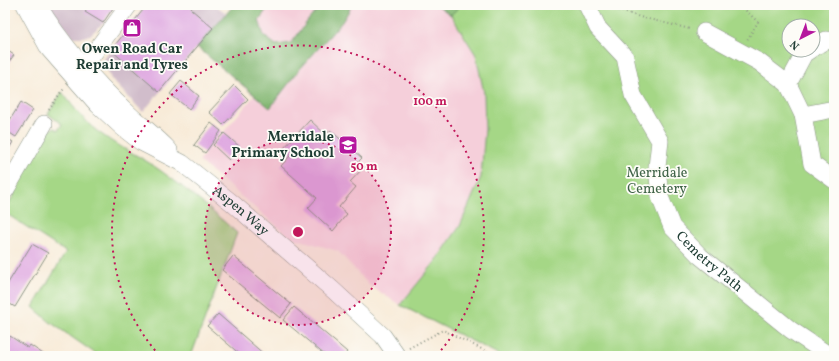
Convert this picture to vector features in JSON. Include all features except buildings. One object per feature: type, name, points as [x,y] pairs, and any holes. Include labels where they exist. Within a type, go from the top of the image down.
[{"type":"street","points":[[25,5],[50,49],[79,73]]},
{"type":"street","points":[[38,5],[79,73]]},
{"type":"street","points":[[79,73],[128,5]]},
{"type":"street","name":"Cemetry Path","points":[[587,5],[598,28],[624,57],[633,95],[660,141],[657,167],[660,197],[672,227],[700,256],[791,330],[830,356]]},
{"type":"street","points":[[704,32],[760,62],[788,84],[803,115],[812,164],[834,180]]},
{"type":"street","points":[[821,43],[826,40],[834,41]]},
{"type":"street","points":[[788,84],[802,58]]},
{"type":"street","name":"Aspen Way","points":[[79,73],[103,89],[182,163],[231,202],[333,290],[383,336],[396,355]]},
{"type":"street","points":[[803,115],[834,109]]},
{"type":"street","points":[[6,190],[44,124]]},
{"type":"path","points":[[603,5],[640,17],[704,32]]},
{"type":"path","points":[[740,5],[758,22],[740,51]]},
{"type":"path","points":[[44,124],[43,120],[61,92],[79,73]]},
{"type":"path","points":[[396,355],[443,330],[496,356]]},
{"type":"shaded area","points":[[48,5],[115,5],[103,23],[90,35],[73,37]]},
{"type":"shaded area","points":[[146,5],[215,5],[226,13],[143,112],[111,79],[103,60]]},
{"type":"shaded area","name":"Merridale Primary School","points":[[234,5],[461,5],[451,16],[476,55],[484,93],[485,129],[481,177],[460,226],[436,261],[400,305],[369,285],[338,251],[290,237],[199,161],[254,96],[197,47]]},
{"type":"green space","points":[[329,4],[338,4],[349,5],[350,9],[342,22],[299,70],[270,108],[197,47],[234,5],[270,5],[259,20],[264,36],[276,45],[291,43],[316,11],[321,7]]},
{"type":"green space","points":[[437,5],[461,5],[451,15]]},
{"type":"green space","name":"Merridale Cemetery","points":[[461,5],[834,5],[834,356],[502,356],[400,305],[436,261],[460,226],[481,177],[485,129],[484,93],[476,55],[451,15]]},
{"type":"green space","points":[[62,92],[81,116],[98,132],[162,172],[195,197],[237,233],[191,356],[99,356],[50,322],[33,307],[66,252],[5,213],[5,210],[15,193],[11,191],[47,131],[54,128],[58,130],[62,124],[48,114]]},
{"type":"place","name":"Owen Road Car Repair and Tyres","points":[[132,28]]},
{"type":"place","name":"Merridale Primary School","points":[[348,145]]}]
